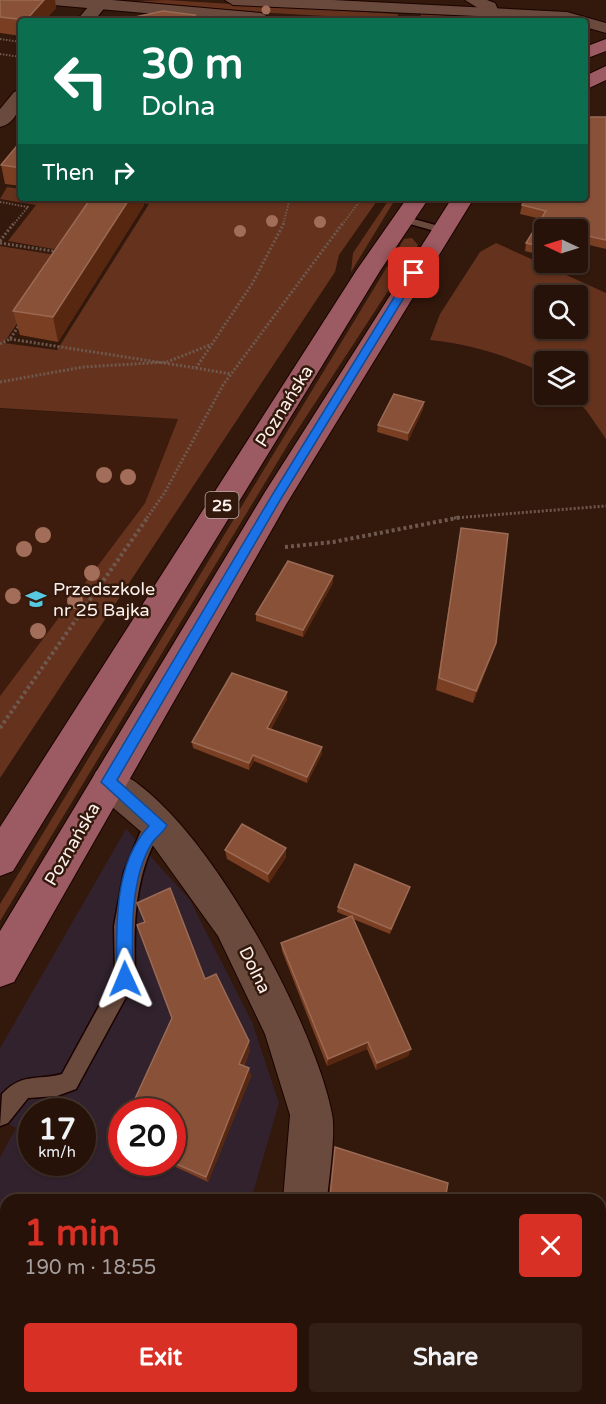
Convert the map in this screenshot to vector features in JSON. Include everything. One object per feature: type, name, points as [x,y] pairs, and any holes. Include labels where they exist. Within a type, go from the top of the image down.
[{"type":"main road","points":[[588,53],[606,44]]},
{"type":"main road","points":[[588,82],[606,72]]},
{"type":"main road","name":"Poznańska","points":[[0,968],[246,549],[462,201]]},
{"type":"main road","name":"Poznańska","points":[[0,860],[410,209]]},
{"type":"street","points":[[53,0],[282,18]]},
{"type":"street","points":[[233,0],[571,18]]},
{"type":"street","points":[[473,0],[489,7],[491,14]]},
{"type":"street","points":[[88,18],[101,2]]},
{"type":"street","points":[[588,23],[606,28]]},
{"type":"street","points":[[588,35],[606,36]]},
{"type":"street","points":[[0,121],[18,100]]},
{"type":"street","name":"Dolna","points":[[108,782],[159,825],[231,923],[284,1028],[311,1115],[305,1194]]},
{"type":"lane","points":[[410,209],[442,230]]},
{"type":"lane","points":[[0,1115],[11,1097],[32,1085],[55,1088],[69,1082],[125,979],[124,926],[133,872],[146,839],[159,825]]},
{"type":"path","points":[[0,39],[18,42]]},
{"type":"path","points":[[0,54],[18,57]]},
{"type":"path","points":[[196,368],[272,250],[290,210],[290,201]]},
{"type":"path","points":[[0,728],[165,492],[177,465],[208,419],[223,385],[291,296],[309,266],[360,201]]},
{"type":"path","points":[[0,202],[28,207],[0,242],[68,253]]},
{"type":"path","points":[[0,344],[10,339],[23,320]]},
{"type":"path","points":[[10,339],[231,374]]},
{"type":"path","points":[[0,382],[96,366],[169,364],[211,344]]},
{"type":"path","points":[[246,549],[333,542],[471,515],[606,506]]},
{"type":"shaded area","points":[[167,0],[398,14],[397,18],[361,18],[252,12],[136,1]]},
{"type":"shaded area","points":[[421,14],[495,18],[420,18]]},
{"type":"shaded area","points":[[7,187],[18,189],[18,201],[101,201],[65,251],[8,241],[36,205],[0,199]]},
{"type":"shaded area","points":[[130,201],[377,201],[339,255],[335,272],[0,778],[0,696],[145,503],[178,419],[0,408],[0,246],[62,256],[4,343],[57,350],[149,204]]},
{"type":"shaded area","points":[[388,201],[394,201],[351,272],[353,253]]},
{"type":"shaded area","points":[[412,238],[418,245],[289,443],[0,921],[0,904],[404,239]]},
{"type":"shaded area","points":[[496,243],[534,260],[534,273],[562,273],[606,293],[606,439],[581,405],[588,405],[588,351],[534,351],[534,369],[489,352],[460,344],[430,340],[440,314],[480,252]]},
{"type":"shaded area","name":"Przedszkole nr 25 Bajka","points":[[0,409],[178,419],[145,503],[0,696]]},
{"type":"shaded area","points":[[126,829],[190,900],[252,1022],[279,1103],[253,1194],[0,1194],[0,1157],[16,1128],[0,1120],[0,1048]]},
{"type":"building","points":[[0,0],[44,0],[28,18],[0,17]]},
{"type":"building","points":[[163,11],[195,15],[192,18],[131,18]]},
{"type":"building","points":[[588,117],[606,117],[606,240],[588,236],[588,219],[541,219],[546,211],[522,205],[524,201],[588,201]]},
{"type":"building","points":[[18,145],[18,168],[1,165]]},
{"type":"building","points":[[89,201],[128,201],[53,317],[13,311]]},
{"type":"building","points":[[534,230],[534,245],[526,243]]},
{"type":"building","points":[[394,394],[424,402],[408,433],[378,425]]},
{"type":"building","points":[[461,528],[508,534],[496,643],[476,691],[439,678]]},
{"type":"building","points":[[288,561],[333,576],[303,630],[256,614]]},
{"type":"building","points":[[232,673],[287,692],[267,728],[322,747],[307,777],[253,755],[249,763],[192,742]]},
{"type":"building","points":[[242,824],[286,848],[268,874],[225,850]]},
{"type":"building","points":[[355,864],[410,887],[391,929],[338,907]]},
{"type":"building","points":[[170,888],[205,979],[216,974],[249,1041],[239,1064],[249,1068],[206,1177],[186,1168],[186,1098],[135,1098],[172,1018],[137,925],[145,922],[137,903]]},
{"type":"building","points":[[352,916],[411,1049],[377,1063],[368,1042],[328,1059],[281,943]]},
{"type":"building","points":[[335,1147],[448,1183],[446,1194],[330,1194]]},
{"type":"place","name":"Przedszkole nr 25 Bajka","points":[[36,599]]},
{"type":"route","points":[[125,979],[124,926],[133,872],[146,839],[159,825],[108,782],[275,500],[414,273]]}]
